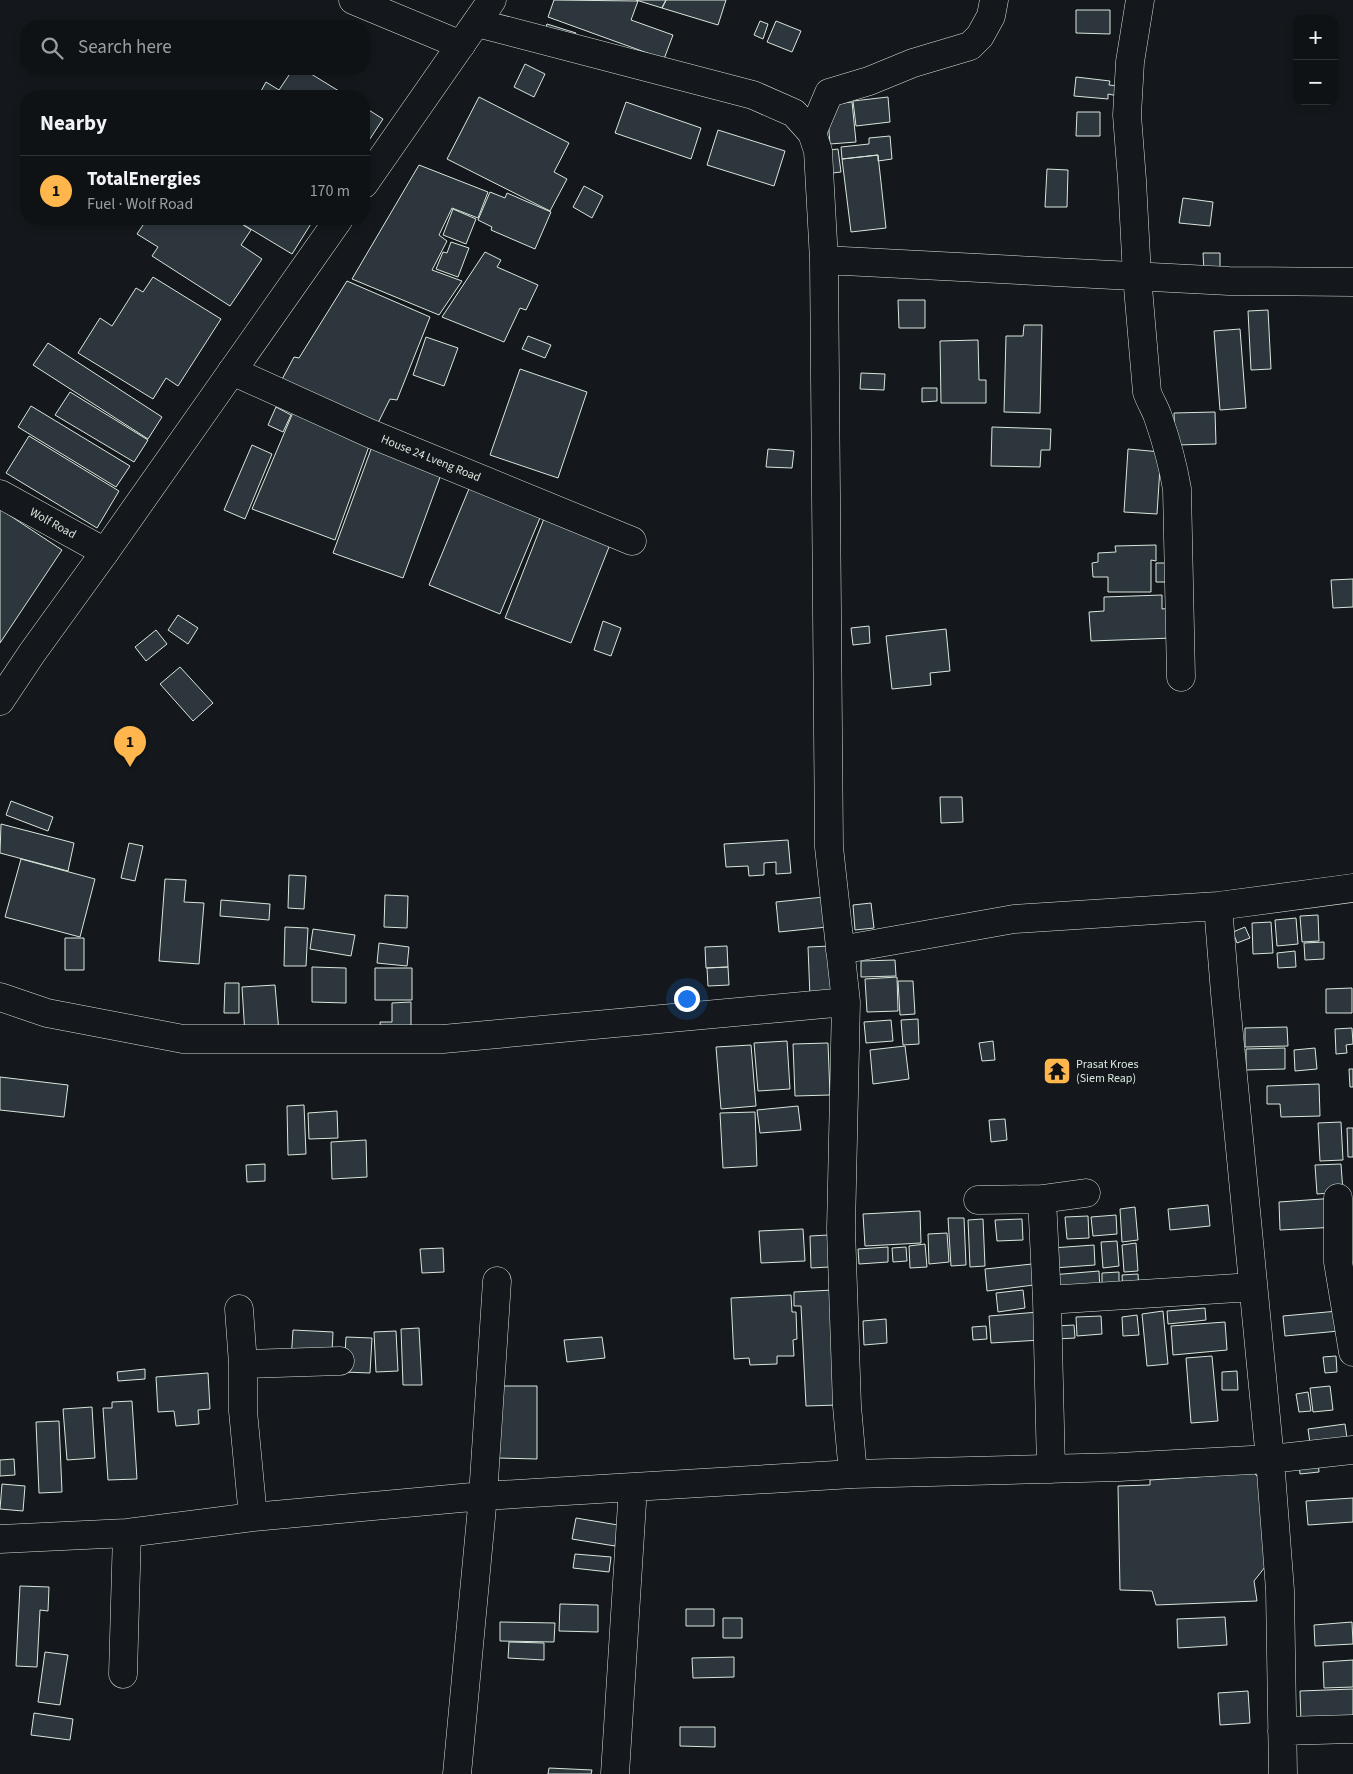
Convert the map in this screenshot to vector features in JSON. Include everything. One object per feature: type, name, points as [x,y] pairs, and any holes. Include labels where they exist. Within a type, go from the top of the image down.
[{"type":"main road","points":[[353,0],[461,45]]},
{"type":"main road","points":[[370,175],[492,0]]},
{"type":"main road","points":[[812,133],[830,93],[869,81],[913,63],[970,46],[980,36],[991,16],[994,0]]},
{"type":"main road","points":[[1140,0],[1130,62],[1127,115],[1137,276],[1147,392],[1151,405],[1158,414],[1173,464],[1177,489],[1181,677]]},
{"type":"main road","points":[[477,22],[753,95],[794,113],[812,133],[818,151],[824,260],[829,847],[846,1002],[841,1229],[847,1406],[853,1474]]},
{"type":"main road","points":[[0,701],[335,225]]},
{"type":"main road","points":[[824,260],[1229,281],[1353,282]]},
{"type":"main road","name":"House 24 Lveng Road","points":[[232,371],[369,433],[632,541]]},
{"type":"main road","name":"Wolf Road","points":[[0,494],[106,552]]},
{"type":"main road","points":[[840,950],[1014,919],[1218,906],[1353,888]]},
{"type":"main road","points":[[1218,906],[1270,1459],[1280,1590],[1283,1774]]},
{"type":"main road","points":[[0,997],[46,1013],[183,1039],[443,1039],[846,1002]]},
{"type":"main road","points":[[978,1200],[1042,1199],[1086,1193]]},
{"type":"main road","points":[[1338,1198],[1338,1262],[1353,1352]]},
{"type":"main road","points":[[1042,1199],[1047,1300],[1051,1469]]},
{"type":"main road","points":[[457,1774],[483,1496],[497,1281]]},
{"type":"main road","points":[[1047,1300],[1253,1287]]},
{"type":"main road","points":[[239,1309],[243,1411],[253,1517]]},
{"type":"main road","points":[[242,1364],[340,1362]]},
{"type":"main road","points":[[0,1539],[127,1533],[253,1517],[483,1496],[633,1486],[853,1474],[1051,1469],[1270,1459],[1353,1450]]},
{"type":"main road","points":[[616,1774],[633,1486]]},
{"type":"main road","points":[[122,1674],[127,1533]]},
{"type":"main road","points":[[1282,1731],[1353,1729]]},
{"type":"building","points":[[554,0],[638,1],[631,20],[673,35],[664,59],[548,17]]},
{"type":"building","points":[[636,0],[666,0],[662,8]]},
{"type":"building","points":[[666,0],[726,0],[718,25],[662,8]]},
{"type":"building","points":[[1076,10],[1110,10],[1110,34],[1076,33]]},
{"type":"building","points":[[760,21],[768,24],[763,39],[754,35]]},
{"type":"building","points":[[776,21],[801,31],[792,52],[767,42]]},
{"type":"building","points":[[547,24],[576,33],[571,47],[542,37]]},
{"type":"building","points":[[525,64],[545,74],[534,97],[514,87]]},
{"type":"building","points":[[289,75],[313,75],[337,90],[279,90]]},
{"type":"building","points":[[1076,77],[1110,81],[1109,85],[1119,86],[1118,96],[1108,94],[1108,99],[1074,96]]},
{"type":"building","points":[[266,82],[279,90],[262,90]]},
{"type":"building","points":[[479,97],[569,143],[554,172],[567,179],[550,211],[447,159]]},
{"type":"building","points":[[888,97],[890,122],[856,126],[853,101]]},
{"type":"building","points":[[626,102],[701,128],[691,159],[615,133]]},
{"type":"building","points":[[852,102],[856,142],[830,144],[827,105]]},
{"type":"building","points":[[370,111],[383,119],[370,139]]},
{"type":"building","points":[[1077,112],[1100,112],[1100,136],[1076,136]]},
{"type":"building","points":[[718,130],[785,151],[774,186],[707,165]]},
{"type":"building","points":[[890,136],[892,159],[878,161],[878,155],[842,159],[841,147],[869,144],[869,138]]},
{"type":"building","points":[[838,149],[841,172],[824,174],[821,151]]},
{"type":"building","points":[[878,155],[886,228],[851,232],[842,159]]},
{"type":"building","points":[[419,165],[488,192],[478,218],[452,208],[439,235],[447,241],[432,270],[462,281],[439,315],[352,279]]},
{"type":"building","points":[[1047,169],[1068,170],[1067,207],[1045,207]]},
{"type":"building","points":[[584,186],[603,196],[592,218],[573,207]]},
{"type":"building","points":[[490,192],[505,198],[507,193],[551,212],[535,249],[491,230],[492,227],[478,220]]},
{"type":"building","points":[[1183,198],[1213,202],[1210,226],[1179,223]]},
{"type":"building","points":[[453,209],[476,219],[466,244],[443,235]]},
{"type":"building","points":[[143,225],[243,225],[251,230],[241,245],[262,259],[230,306],[152,256],[158,247],[137,234]]},
{"type":"building","points":[[244,225],[310,225],[292,254]]},
{"type":"building","points":[[451,242],[469,248],[458,277],[436,269],[443,252],[447,253]]},
{"type":"building","points":[[485,252],[501,260],[497,267],[538,285],[526,310],[520,308],[504,342],[442,317]]},
{"type":"building","points":[[1203,253],[1220,253],[1220,271],[1204,271]]},
{"type":"building","points":[[153,277],[221,319],[178,386],[166,378],[153,399],[78,353],[100,318],[112,326],[136,288],[143,292]]},
{"type":"building","points":[[347,281],[430,317],[397,400],[390,399],[377,425],[280,383],[294,357],[299,358]]},
{"type":"building","points":[[898,300],[925,300],[925,328],[899,328]]},
{"type":"building","points":[[1268,310],[1271,369],[1251,370],[1248,311]]},
{"type":"building","points":[[1024,325],[1042,325],[1040,413],[1004,412],[1006,336],[1023,336]]},
{"type":"building","points":[[1240,329],[1246,408],[1220,410],[1214,331]]},
{"type":"building","points":[[528,336],[551,345],[545,358],[522,349]]},
{"type":"building","points":[[426,337],[458,348],[444,386],[413,375]]},
{"type":"building","points":[[978,340],[979,380],[986,380],[986,403],[941,403],[940,341]]},
{"type":"building","points":[[48,343],[162,417],[148,439],[33,365]]},
{"type":"building","points":[[520,369],[587,392],[558,478],[490,455]]},
{"type":"building","points":[[861,373],[885,374],[884,390],[860,389]]},
{"type":"building","points":[[922,388],[937,388],[937,401],[922,402]]},
{"type":"building","points":[[70,392],[148,440],[134,462],[55,415]]},
{"type":"building","points":[[31,406],[130,466],[116,487],[18,427]]},
{"type":"building","points":[[276,407],[291,415],[283,432],[268,425]]},
{"type":"building","points":[[294,410],[372,438],[335,540],[252,509]]},
{"type":"building","points":[[1215,412],[1216,444],[1175,445],[1174,413]]},
{"type":"building","points":[[992,427],[1051,429],[1050,450],[1041,450],[1040,467],[991,466]]},
{"type":"building","points":[[29,436],[119,491],[97,528],[6,473]]},
{"type":"building","points":[[373,444],[443,469],[403,578],[333,553]]},
{"type":"building","points":[[252,445],[272,454],[245,519],[224,510]]},
{"type":"building","points":[[768,449],[794,451],[792,468],[766,467]]},
{"type":"building","points":[[1128,449],[1161,452],[1157,514],[1124,512]]},
{"type":"building","points":[[471,484],[542,513],[500,614],[429,585]]},
{"type":"building","points":[[0,509],[62,550],[0,643]]},
{"type":"building","points":[[545,516],[611,542],[571,643],[505,618]]},
{"type":"building","points":[[1156,545],[1156,561],[1151,560],[1151,592],[1108,592],[1108,577],[1093,577],[1092,563],[1098,562],[1098,553],[1116,552],[1115,546]]},
{"type":"building","points":[[1156,563],[1171,563],[1171,582],[1156,582]]},
{"type":"building","points":[[1353,579],[1353,607],[1333,608],[1331,580]]},
{"type":"building","points":[[1162,595],[1162,609],[1172,608],[1173,638],[1091,641],[1089,612],[1104,611],[1104,597]]},
{"type":"building","points":[[178,615],[198,628],[188,644],[168,630]]},
{"type":"building","points":[[603,621],[621,628],[611,656],[594,650]]},
{"type":"building","points":[[869,626],[870,643],[853,645],[851,628]]},
{"type":"building","points":[[946,629],[950,671],[930,673],[931,685],[892,689],[886,636]]},
{"type":"building","points":[[156,630],[167,644],[146,661],[135,647]]},
{"type":"building","points":[[180,667],[213,703],[193,721],[160,684]]},
{"type":"building","points":[[940,797],[962,797],[963,822],[941,823]]},
{"type":"building","points":[[11,801],[53,817],[48,831],[6,815]]},
{"type":"building","points":[[1,824],[74,843],[68,871],[0,853]]},
{"type":"building","points":[[788,840],[791,873],[776,874],[776,862],[764,863],[764,875],[749,876],[748,866],[726,867],[724,844]]},
{"type":"building","points":[[129,843],[143,846],[135,881],[121,878]]},
{"type":"building","points":[[21,859],[95,879],[80,937],[5,917]]},
{"type":"building","points":[[289,875],[306,876],[304,909],[288,908]]},
{"type":"building","points":[[165,879],[186,880],[184,902],[204,903],[199,964],[159,961]]},
{"type":"building","points":[[385,895],[408,896],[407,928],[384,927]]},
{"type":"building","points":[[824,897],[827,927],[779,932],[776,902]]},
{"type":"building","points":[[221,900],[270,904],[269,920],[220,916]]},
{"type":"building","points":[[871,903],[874,928],[855,930],[853,905]]},
{"type":"building","points":[[1318,915],[1319,941],[1302,942],[1300,916]]},
{"type":"building","points":[[1296,918],[1298,944],[1277,946],[1275,920]]},
{"type":"building","points":[[1271,922],[1273,953],[1253,954],[1252,923]]},
{"type":"building","points":[[285,927],[308,928],[306,966],[284,966]]},
{"type":"building","points":[[1245,927],[1250,938],[1237,943],[1233,932]]},
{"type":"building","points":[[313,929],[355,935],[351,956],[310,949]]},
{"type":"building","points":[[65,938],[84,938],[84,970],[65,970]]},
{"type":"building","points":[[1324,942],[1324,959],[1305,960],[1304,943]]},
{"type":"building","points":[[379,943],[409,947],[407,966],[377,963]]},
{"type":"building","points":[[727,946],[728,967],[706,968],[705,947]]},
{"type":"building","points":[[831,946],[833,997],[810,997],[808,947]]},
{"type":"building","points":[[1295,951],[1296,967],[1278,968],[1277,953]]},
{"type":"building","points":[[895,960],[896,976],[861,977],[861,961]]},
{"type":"building","points":[[312,967],[346,968],[346,1003],[312,1002]]},
{"type":"building","points":[[728,967],[729,985],[708,986],[707,968]]},
{"type":"building","points":[[375,968],[412,968],[412,1000],[375,1000]]},
{"type":"building","points":[[897,977],[898,1011],[867,1012],[865,979]]},
{"type":"building","points":[[898,981],[913,981],[915,1014],[900,1015]]},
{"type":"building","points":[[225,983],[239,983],[239,1013],[224,1013]]},
{"type":"building","points":[[275,985],[279,1032],[245,1035],[242,987]]},
{"type":"building","points":[[1352,988],[1352,1013],[1326,1013],[1326,989]]},
{"type":"building","points":[[411,1002],[411,1030],[381,1035],[380,1022],[392,1022],[392,1003]]},
{"type":"building","points":[[918,1019],[919,1044],[903,1045],[901,1020]]},
{"type":"building","points":[[891,1020],[893,1041],[866,1043],[864,1022]]},
{"type":"building","points":[[1287,1027],[1288,1046],[1245,1047],[1245,1028]]},
{"type":"building","points":[[1352,1028],[1353,1044],[1346,1045],[1347,1053],[1336,1054],[1335,1029]]},
{"type":"building","points":[[787,1041],[790,1089],[758,1091],[754,1043]]},
{"type":"building","points":[[993,1041],[995,1060],[982,1061],[979,1043]]},
{"type":"building","points":[[828,1043],[830,1095],[795,1096],[793,1044]]},
{"type":"building","points":[[751,1045],[756,1106],[721,1109],[716,1047]]},
{"type":"building","points":[[905,1046],[909,1079],[873,1084],[870,1050]]},
{"type":"building","points":[[1285,1048],[1285,1069],[1246,1070],[1246,1049]]},
{"type":"building","points":[[1315,1048],[1317,1069],[1295,1071],[1294,1050]]},
{"type":"building","points":[[1349,1069],[1353,1069],[1353,1087],[1350,1087]]},
{"type":"building","points":[[0,1077],[68,1085],[64,1117],[0,1110]]},
{"type":"building","points":[[1319,1084],[1320,1116],[1281,1117],[1280,1104],[1267,1104],[1267,1086]]},
{"type":"building","points":[[304,1105],[306,1154],[288,1155],[287,1106]]},
{"type":"building","points":[[798,1106],[801,1130],[760,1133],[757,1110]]},
{"type":"building","points":[[337,1111],[338,1138],[309,1139],[308,1113]]},
{"type":"building","points":[[755,1112],[757,1166],[723,1168],[720,1113]]},
{"type":"building","points":[[1005,1119],[1007,1140],[991,1142],[989,1120]]},
{"type":"building","points":[[1341,1122],[1343,1160],[1320,1161],[1318,1123]]},
{"type":"building","points":[[1347,1128],[1353,1128],[1353,1157],[1348,1157]]},
{"type":"building","points":[[366,1140],[367,1177],[332,1179],[331,1142]]},
{"type":"building","points":[[265,1164],[265,1181],[247,1182],[246,1165]]},
{"type":"building","points":[[1341,1164],[1343,1192],[1317,1194],[1315,1165]]},
{"type":"building","points":[[1336,1198],[1338,1227],[1280,1230],[1279,1202]]},
{"type":"building","points":[[1208,1205],[1210,1226],[1170,1230],[1168,1209]]},
{"type":"building","points":[[1135,1207],[1138,1240],[1122,1242],[1120,1209]]},
{"type":"building","points":[[920,1211],[921,1243],[865,1246],[863,1214]]},
{"type":"building","points":[[1116,1215],[1117,1234],[1093,1236],[1091,1217]]},
{"type":"building","points":[[1088,1216],[1089,1238],[1067,1239],[1065,1217]]},
{"type":"building","points":[[948,1218],[964,1218],[966,1265],[951,1266]]},
{"type":"building","points":[[983,1219],[985,1266],[970,1267],[968,1220]]},
{"type":"building","points":[[1022,1219],[1023,1240],[997,1241],[995,1220]]},
{"type":"building","points":[[803,1229],[805,1261],[761,1263],[759,1231]]},
{"type":"building","points":[[947,1233],[949,1262],[929,1264],[928,1234]]},
{"type":"building","points":[[828,1235],[829,1267],[811,1268],[810,1236]]},
{"type":"building","points":[[1117,1241],[1119,1266],[1103,1268],[1101,1242]]},
{"type":"building","points":[[1136,1243],[1138,1271],[1124,1272],[1122,1245]]},
{"type":"building","points":[[925,1244],[927,1267],[910,1268],[909,1246]]},
{"type":"building","points":[[1094,1245],[1095,1265],[1053,1268],[1052,1248]]},
{"type":"building","points":[[888,1247],[888,1262],[859,1264],[858,1249]]},
{"type":"building","points":[[906,1247],[907,1261],[893,1262],[892,1248]]},
{"type":"building","points":[[443,1248],[444,1272],[422,1273],[420,1249]]},
{"type":"building","points":[[1032,1264],[1034,1285],[987,1291],[985,1269]]},
{"type":"building","points":[[1099,1271],[1100,1290],[1053,1294],[1051,1275]]},
{"type":"building","points":[[1119,1272],[1119,1289],[1102,1289],[1102,1273]]},
{"type":"building","points":[[1138,1274],[1139,1291],[1123,1292],[1122,1275]]},
{"type":"building","points":[[833,1290],[838,1405],[806,1406],[801,1306],[794,1306],[794,1292]]},
{"type":"building","points":[[1023,1290],[1025,1308],[998,1312],[996,1293]]},
{"type":"building","points":[[791,1295],[792,1312],[796,1312],[797,1339],[793,1340],[794,1356],[777,1356],[777,1364],[750,1365],[749,1358],[734,1359],[731,1298]]},
{"type":"building","points":[[1205,1308],[1206,1320],[1168,1324],[1167,1311]]},
{"type":"building","points":[[1163,1311],[1168,1364],[1147,1366],[1142,1314]]},
{"type":"building","points":[[1338,1311],[1339,1331],[1285,1336],[1283,1316]]},
{"type":"building","points":[[1039,1312],[1041,1340],[991,1343],[989,1316]]},
{"type":"building","points":[[1137,1315],[1139,1335],[1123,1336],[1122,1317]]},
{"type":"building","points":[[1101,1316],[1102,1334],[1077,1336],[1076,1317]]},
{"type":"building","points":[[886,1319],[887,1343],[864,1345],[863,1321]]},
{"type":"building","points":[[1225,1322],[1227,1350],[1173,1355],[1171,1326]]},
{"type":"building","points":[[1074,1325],[1075,1338],[1057,1339],[1056,1326]]},
{"type":"building","points":[[986,1326],[987,1339],[973,1340],[972,1327]]},
{"type":"building","points":[[419,1328],[422,1385],[403,1385],[401,1329]]},
{"type":"building","points":[[293,1330],[333,1332],[332,1352],[291,1361]]},
{"type":"building","points":[[396,1331],[398,1371],[376,1372],[374,1332]]},
{"type":"building","points":[[346,1337],[372,1338],[370,1373],[344,1372]]},
{"type":"building","points":[[602,1337],[605,1358],[567,1362],[564,1340]]},
{"type":"building","points":[[1212,1356],[1218,1421],[1191,1423],[1186,1358]]},
{"type":"building","points":[[1336,1356],[1337,1372],[1325,1373],[1323,1357]]},
{"type":"building","points":[[145,1369],[145,1379],[118,1381],[117,1372]]},
{"type":"building","points":[[1237,1371],[1238,1390],[1222,1390],[1222,1372]]},
{"type":"building","points":[[208,1373],[210,1409],[198,1410],[199,1424],[176,1426],[174,1411],[158,1412],[156,1377]]},
{"type":"building","points":[[498,1386],[537,1386],[537,1459],[497,1458]]},
{"type":"building","points":[[1330,1386],[1333,1410],[1313,1412],[1310,1388]]},
{"type":"building","points":[[1308,1392],[1311,1411],[1299,1412],[1296,1394]]},
{"type":"building","points":[[132,1401],[137,1479],[108,1480],[103,1408],[112,1408],[112,1402]]},
{"type":"building","points":[[92,1407],[95,1458],[67,1460],[63,1409]]},
{"type":"building","points":[[59,1421],[62,1492],[39,1493],[36,1422]]},
{"type":"building","points":[[1345,1424],[1348,1445],[1311,1450],[1308,1429]]},
{"type":"building","points":[[14,1459],[15,1475],[0,1476],[0,1460]]},
{"type":"building","points":[[1318,1459],[1319,1472],[1300,1474],[1299,1462]]},
{"type":"building","points":[[1254,1473],[1265,1484],[1269,1562],[1254,1581],[1257,1601],[1156,1605],[1152,1591],[1120,1590],[1118,1486],[1150,1485],[1150,1480]]},
{"type":"building","points":[[2,1484],[25,1486],[23,1511],[0,1509]]},
{"type":"building","points":[[1353,1498],[1353,1522],[1308,1525],[1306,1501]]},
{"type":"building","points":[[576,1518],[618,1525],[615,1546],[572,1539]]},
{"type":"building","points":[[575,1554],[611,1557],[609,1572],[573,1568]]},
{"type":"building","points":[[20,1586],[49,1587],[48,1611],[40,1610],[37,1667],[16,1666]]},
{"type":"building","points":[[560,1604],[598,1605],[598,1632],[559,1631]]},
{"type":"building","points":[[686,1609],[714,1609],[714,1626],[686,1626]]},
{"type":"building","points":[[1225,1617],[1227,1645],[1178,1648],[1177,1619]]},
{"type":"building","points":[[723,1618],[742,1618],[742,1638],[723,1638]]},
{"type":"building","points":[[500,1622],[555,1623],[554,1642],[500,1641]]},
{"type":"building","points":[[1352,1622],[1353,1644],[1315,1646],[1314,1625]]},
{"type":"building","points":[[509,1642],[544,1643],[544,1660],[508,1658]]},
{"type":"building","points":[[45,1652],[68,1655],[60,1705],[38,1702]]},
{"type":"building","points":[[734,1657],[734,1677],[693,1678],[692,1658]]},
{"type":"building","points":[[1353,1660],[1353,1687],[1324,1688],[1323,1662]]},
{"type":"building","points":[[1353,1689],[1353,1720],[1301,1722],[1300,1691]]},
{"type":"building","points":[[1248,1691],[1250,1723],[1220,1725],[1218,1693]]},
{"type":"building","points":[[34,1713],[73,1719],[70,1740],[31,1735]]},
{"type":"building","points":[[680,1727],[715,1727],[715,1747],[680,1746]]},
{"type":"building","points":[[549,1768],[592,1770],[591,1774],[548,1774]]},
{"type":"place","name":"TotalEnergies","points":[[130,767]]},
{"type":"place","name":"Prasat Kroes (Siem Reap)","points":[[1057,1071]]}]
